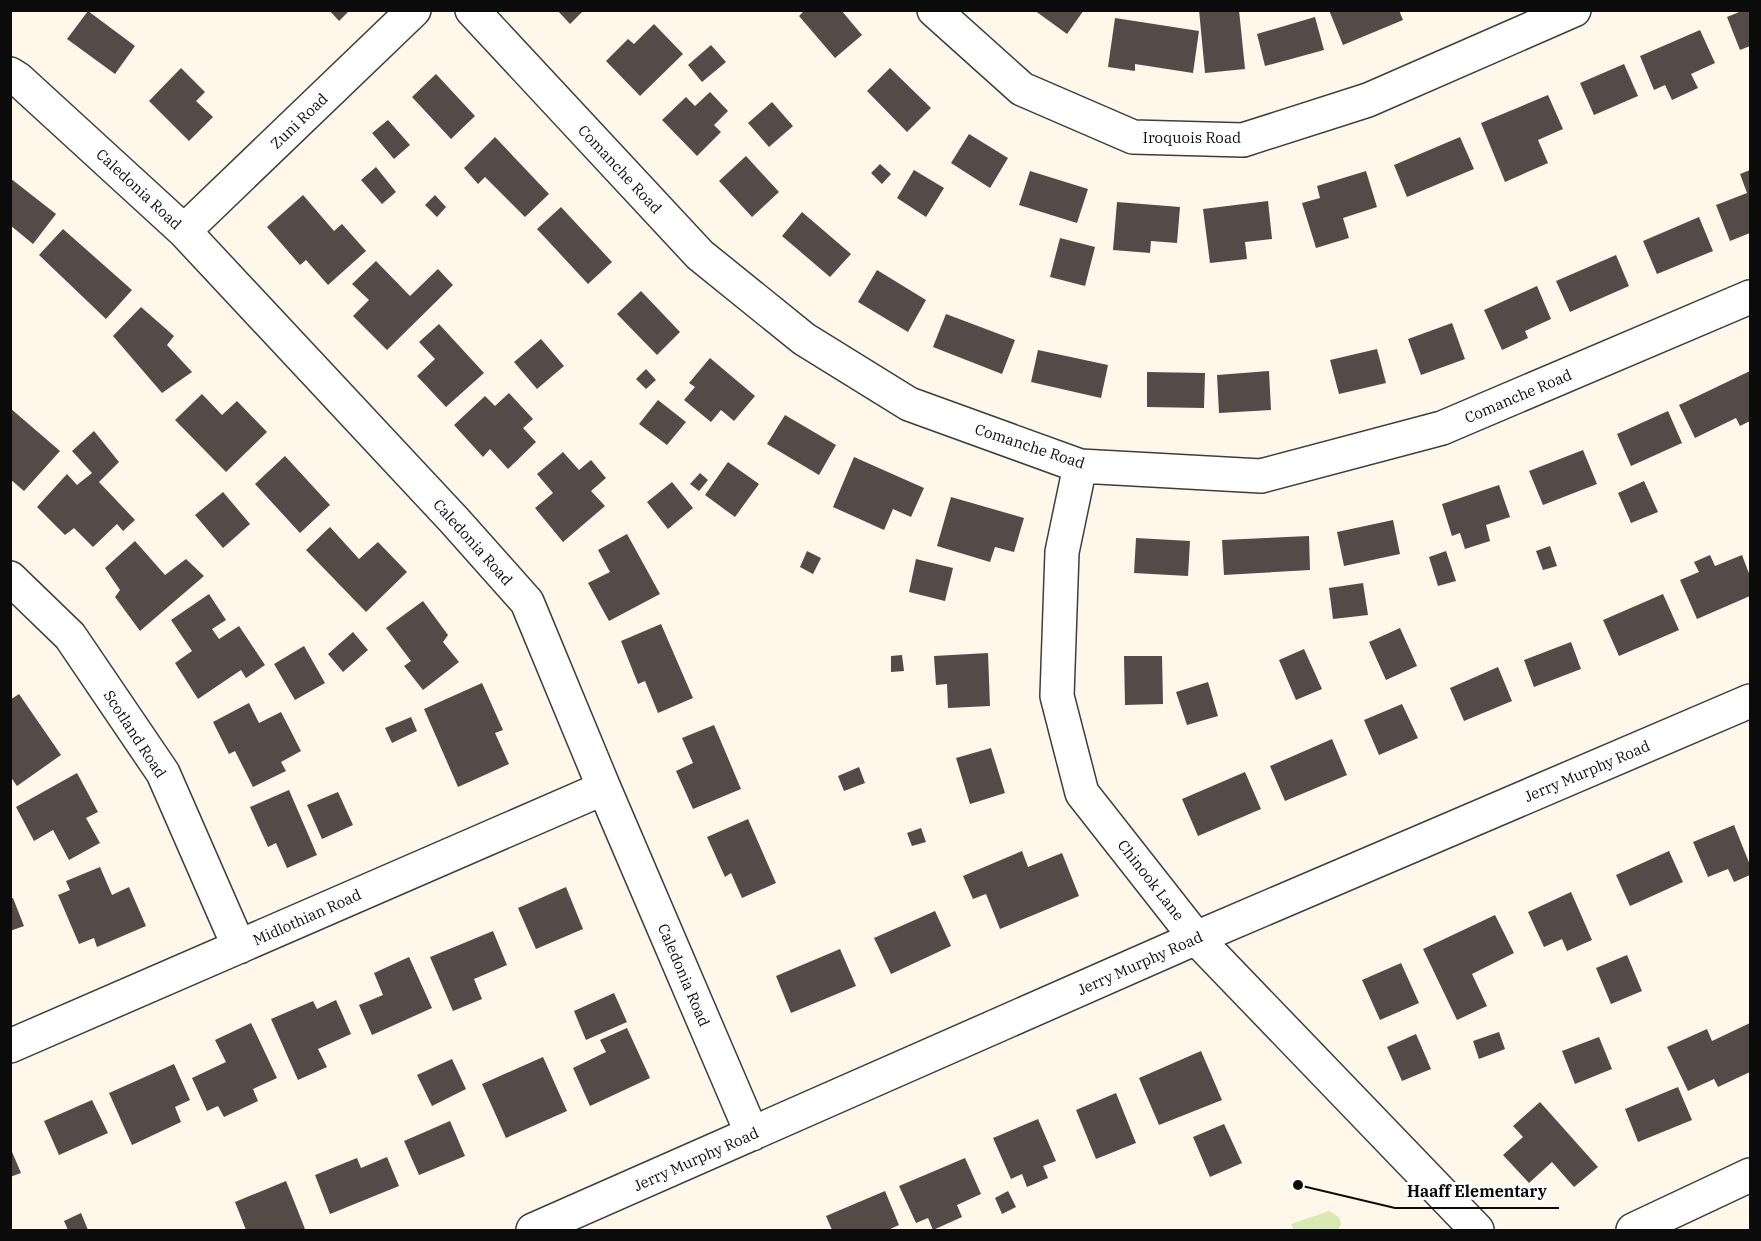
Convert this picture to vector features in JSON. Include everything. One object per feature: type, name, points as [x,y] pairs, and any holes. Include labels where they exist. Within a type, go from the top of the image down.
[{"type":"street","name":"Zuni Road","points":[[184,231],[414,10]]},
{"type":"street","name":"Comanche Road","points":[[472,10],[700,255],[804,339],[909,404],[1080,466],[1261,476],[1442,428],[1750,297]]},
{"type":"street","name":"Iroquois Road","points":[[934,10],[1022,89],[1133,137],[1243,140],[1368,100],[1574,10]]},
{"type":"street","name":"Caledonia Road","points":[[10,74],[184,231],[454,520],[527,602],[752,1134]]},
{"type":"street","name":"Chinook Lane","points":[[1080,466],[1062,552],[1057,696],[1082,793],[1196,938],[1464,1225]]},
{"type":"street","name":"Scotland Road","points":[[10,578],[70,636],[163,773],[239,947]]},
{"type":"street","name":"Jerry Murphy Road","points":[[533,1230],[1196,938],[1750,701]]},
{"type":"street","name":"Midlothian Road","points":[[10,1046],[604,788]]},
{"type":"street","points":[[1633,1230],[1750,1175]]},
{"type":"green space","points":[[1329,1211],[1339,1217],[1341,1224],[1338,1230],[1294,1230],[1291,1224]]},
{"type":"building","points":[[329,10],[350,10],[339,21]]},
{"type":"building","points":[[557,10],[584,10],[570,24]]},
{"type":"building","points":[[805,10],[841,10],[862,35],[835,58],[799,16]]},
{"type":"building","points":[[1034,10],[1084,10],[1067,34]]},
{"type":"building","points":[[1199,10],[1239,10],[1245,69],[1205,73]]},
{"type":"building","points":[[1329,10],[1399,10],[1403,20],[1343,45]]},
{"type":"building","points":[[1750,10],[1750,46],[1740,50],[1727,17]]},
{"type":"building","points":[[88,11],[135,46],[115,74],[67,39]]},
{"type":"building","points":[[1315,17],[1324,50],[1265,66],[1257,34]]},
{"type":"building","points":[[1115,18],[1199,31],[1193,73],[1135,64],[1135,71],[1108,67]]},
{"type":"building","points":[[654,24],[683,54],[640,96],[606,61],[628,39],[634,44]]},
{"type":"building","points":[[1700,30],[1715,63],[1691,74],[1698,88],[1672,100],[1665,85],[1654,90],[1640,56]]},
{"type":"building","points":[[711,45],[726,62],[702,82],[688,65]]},
{"type":"building","points":[[1624,64],[1638,96],[1594,115],[1580,83]]},
{"type":"building","points":[[181,68],[205,92],[196,101],[213,117],[189,141],[149,101]]},
{"type":"building","points":[[890,68],[931,108],[907,132],[867,91]]},
{"type":"building","points":[[436,74],[475,116],[451,139],[412,97]]},
{"type":"building","points":[[710,92],[728,111],[714,125],[721,132],[697,156],[662,120],[686,97],[695,106]]},
{"type":"building","points":[[1548,95],[1563,129],[1538,140],[1548,163],[1505,182],[1481,123]]},
{"type":"building","points":[[772,102],[793,126],[769,147],[748,123]]},
{"type":"building","points":[[388,120],[410,145],[394,159],[372,133]]},
{"type":"building","points":[[969,134],[1008,158],[990,188],[951,163]]},
{"type":"building","points":[[495,137],[549,194],[525,217],[485,177],[478,184],[464,168]]},
{"type":"building","points":[[1460,137],[1474,169],[1407,197],[1394,165]]},
{"type":"building","points":[[746,156],[779,192],[752,217],[719,181]]},
{"type":"building","points":[[880,164],[891,174],[882,184],[871,173]]},
{"type":"building","points":[[376,167],[396,192],[382,204],[361,180]]},
{"type":"building","points":[[914,170],[944,188],[926,217],[897,198]]},
{"type":"building","points":[[1750,170],[1750,233],[1730,241],[1716,205],[1747,193],[1740,174]]},
{"type":"building","points":[[1030,171],[1088,189],[1077,223],[1019,205]]},
{"type":"building","points":[[1366,171],[1377,207],[1343,218],[1349,238],[1316,248],[1302,203],[1320,198],[1317,186]]},
{"type":"building","points":[[10,178],[56,214],[33,244],[10,225]]},
{"type":"building","points":[[303,195],[334,231],[342,224],[366,251],[328,285],[306,260],[300,265],[267,227]]},
{"type":"building","points":[[435,195],[446,207],[437,217],[425,205]]},
{"type":"building","points":[[1268,201],[1272,239],[1245,242],[1247,259],[1210,263],[1203,209]]},
{"type":"building","points":[[1117,202],[1180,207],[1177,243],[1151,241],[1150,253],[1113,250]]},
{"type":"building","points":[[561,207],[612,262],[588,284],[537,229]]},
{"type":"building","points":[[802,212],[851,254],[830,277],[782,236]]},
{"type":"building","points":[[1699,217],[1713,251],[1657,274],[1643,241]]},
{"type":"building","points":[[63,229],[132,290],[106,319],[39,255]]},
{"type":"building","points":[[1060,238],[1095,247],[1085,286],[1050,277]]},
{"type":"building","points":[[1616,255],[1629,286],[1570,312],[1556,281]]},
{"type":"building","points":[[376,261],[410,296],[438,269],[453,285],[387,350],[353,316],[369,300],[352,284]]},
{"type":"building","points":[[877,270],[926,300],[908,332],[858,302]]},
{"type":"building","points":[[1537,286],[1551,319],[1525,331],[1528,338],[1502,350],[1484,310]]},
{"type":"building","points":[[641,291],[680,332],[657,355],[617,314]]},
{"type":"building","points":[[141,307],[174,336],[167,345],[192,372],[162,393],[113,336]]},
{"type":"building","points":[[946,314],[1015,340],[1002,374],[933,347]]},
{"type":"building","points":[[1452,323],[1465,359],[1421,375],[1408,339]]},
{"type":"building","points":[[439,324],[484,373],[446,407],[417,376],[435,359],[419,342]]},
{"type":"building","points":[[541,339],[564,366],[537,389],[514,362]]},
{"type":"building","points":[[1377,349],[1386,383],[1339,394],[1330,360]]},
{"type":"building","points":[[1038,350],[1108,365],[1101,398],[1031,382]]},
{"type":"building","points":[[710,358],[755,396],[734,421],[721,410],[711,422],[684,400],[695,387],[689,383]]},
{"type":"building","points":[[646,369],[656,380],[646,389],[636,379]]},
{"type":"building","points":[[1269,371],[1271,410],[1219,413],[1217,375]]},
{"type":"building","points":[[1750,371],[1750,421],[1740,426],[1736,418],[1695,438],[1679,405]]},
{"type":"building","points":[[1147,372],[1205,373],[1204,408],[1147,407]]},
{"type":"building","points":[[509,393],[533,419],[523,428],[536,442],[508,469],[490,449],[483,457],[454,425],[485,396],[495,406]]},
{"type":"building","points":[[202,394],[222,415],[237,401],[267,432],[226,472],[175,420]]},
{"type":"building","points":[[658,400],[686,422],[667,445],[639,424]]},
{"type":"building","points":[[10,408],[60,451],[24,491],[10,479]]},
{"type":"building","points":[[1668,411],[1682,443],[1631,466],[1617,434]]},
{"type":"building","points":[[785,415],[836,445],[819,475],[767,444]]},
{"type":"building","points":[[94,431],[119,462],[99,482],[135,520],[123,531],[117,524],[93,547],[74,528],[65,535],[37,507],[67,474],[77,485],[92,473],[72,451]]},
{"type":"building","points":[[1583,450],[1597,484],[1543,505],[1529,471]]},
{"type":"building","points":[[563,452],[579,470],[591,460],[606,478],[591,491],[605,506],[563,542],[535,508],[553,493],[537,474]]},
{"type":"building","points":[[285,456],[330,505],[300,533],[255,484]]},
{"type":"building","points":[[854,457],[924,488],[911,517],[893,509],[884,530],[833,507]]},
{"type":"building","points":[[728,462],[759,484],[735,517],[705,495]]},
{"type":"building","points":[[700,473],[708,480],[699,491],[690,484]]},
{"type":"building","points":[[1644,481],[1658,512],[1631,523],[1618,493]]},
{"type":"building","points":[[672,482],[693,508],[668,529],[647,502]]},
{"type":"building","points":[[1499,485],[1510,517],[1486,525],[1490,541],[1465,549],[1460,533],[1452,536],[1442,504]]},
{"type":"building","points":[[223,492],[250,524],[223,548],[195,515]]},
{"type":"building","points":[[951,497],[1024,518],[1014,552],[995,547],[990,562],[937,546]]},
{"type":"building","points":[[1393,520],[1400,554],[1344,566],[1337,532]]},
{"type":"building","points":[[330,527],[359,559],[378,542],[407,572],[366,612],[306,550]]},
{"type":"building","points":[[627,534],[660,594],[609,621],[588,583],[610,572],[598,550]]},
{"type":"building","points":[[1309,536],[1310,570],[1224,575],[1222,540]]},
{"type":"building","points":[[1136,538],[1190,541],[1188,576],[1134,573]]},
{"type":"building","points":[[135,541],[165,575],[186,559],[204,576],[140,631],[115,597],[120,590],[105,568]]},
{"type":"building","points":[[1550,546],[1557,566],[1543,570],[1536,551]]},
{"type":"building","points":[[807,551],[821,558],[813,574],[800,567]]},
{"type":"building","points":[[1446,551],[1456,581],[1438,586],[1429,557]]},
{"type":"building","points":[[1710,555],[1715,566],[1742,555],[1750,576],[1750,596],[1697,619],[1680,580],[1699,572],[1694,562]]},
{"type":"building","points":[[916,559],[953,568],[945,601],[909,592]]},
{"type":"building","points":[[1363,583],[1368,615],[1333,619],[1329,588]]},
{"type":"building","points":[[209,594],[226,620],[212,629],[219,639],[239,626],[265,665],[246,678],[241,670],[198,699],[175,663],[192,651],[171,620]]},
{"type":"building","points":[[1663,594],[1679,630],[1619,656],[1603,620]]},
{"type":"building","points":[[423,601],[448,635],[443,642],[459,662],[423,690],[404,666],[411,661],[386,628]]},
{"type":"building","points":[[661,624],[693,698],[658,713],[645,681],[638,684],[621,641]]},
{"type":"building","points":[[1400,628],[1417,666],[1386,680],[1369,642]]},
{"type":"building","points":[[353,632],[368,650],[343,672],[328,654]]},
{"type":"building","points":[[1571,642],[1581,669],[1534,687],[1524,660]]},
{"type":"building","points":[[304,646],[325,683],[295,700],[274,664]]},
{"type":"building","points":[[1304,649],[1322,689],[1296,700],[1279,660]]},
{"type":"building","points":[[988,653],[990,706],[948,708],[947,684],[936,685],[934,656]]},
{"type":"building","points":[[902,655],[904,671],[891,672],[891,656]]},
{"type":"building","points":[[1124,656],[1162,656],[1163,704],[1125,705]]},
{"type":"building","points":[[1498,667],[1512,701],[1464,721],[1450,688]]},
{"type":"building","points":[[1208,682],[1218,716],[1187,725],[1176,692]]},
{"type":"building","points":[[482,683],[503,730],[495,733],[509,764],[458,787],[424,709]]},
{"type":"building","points":[[19,694],[61,755],[17,786],[10,776],[10,700]]},
{"type":"building","points":[[249,703],[259,723],[281,712],[301,751],[281,762],[286,771],[253,787],[235,751],[229,754],[213,722]]},
{"type":"building","points":[[1402,704],[1418,738],[1379,755],[1364,720]]},
{"type":"building","points":[[411,717],[417,731],[392,743],[385,728]]},
{"type":"building","points":[[714,725],[741,789],[693,809],[676,771],[693,763],[682,738]]},
{"type":"building","points":[[1332,739],[1347,775],[1285,801],[1270,766]]},
{"type":"building","points":[[991,748],[1005,793],[970,804],[956,758]]},
{"type":"building","points":[[859,767],[865,783],[844,791],[838,776]]},
{"type":"building","points":[[1245,772],[1261,809],[1198,836],[1182,799]]},
{"type":"building","points":[[77,773],[98,812],[86,818],[100,843],[69,860],[53,830],[34,841],[16,807]]},
{"type":"building","points":[[289,790],[317,855],[287,868],[276,843],[268,847],[250,807]]},
{"type":"building","points":[[338,792],[353,825],[322,839],[307,805]]},
{"type":"building","points":[[748,819],[776,883],[742,898],[731,873],[725,877],[707,837]]},
{"type":"building","points":[[1734,825],[1750,865],[1750,875],[1734,882],[1728,869],[1708,877],[1693,842]]},
{"type":"building","points":[[921,828],[926,842],[912,846],[907,833]]},
{"type":"building","points":[[1022,851],[1028,867],[1062,853],[1079,896],[1000,929],[986,894],[973,899],[963,876]]},
{"type":"building","points":[[1669,851],[1683,882],[1630,906],[1616,875]]},
{"type":"building","points":[[100,867],[112,895],[129,887],[146,926],[97,947],[94,938],[79,944],[58,895],[70,890],[66,881]]},
{"type":"building","points":[[566,887],[583,929],[536,949],[518,908]]},
{"type":"building","points":[[1571,892],[1592,940],[1567,951],[1562,939],[1544,947],[1528,912]]},
{"type":"building","points":[[13,898],[24,926],[10,931],[10,899]]},
{"type":"building","points":[[935,911],[951,946],[891,974],[874,938]]},
{"type":"building","points":[[1495,915],[1514,953],[1472,974],[1487,1006],[1457,1020],[1423,949]]},
{"type":"building","points":[[493,931],[507,965],[474,979],[482,999],[453,1011],[430,957]]},
{"type":"building","points":[[840,949],[856,986],[791,1013],[776,976]]},
{"type":"building","points":[[1627,955],[1642,991],[1611,1004],[1596,968]]},
{"type":"building","points":[[409,957],[432,1008],[372,1035],[359,1005],[383,995],[374,973]]},
{"type":"building","points":[[1401,963],[1419,1003],[1380,1020],[1362,980]]},
{"type":"building","points":[[614,993],[627,1022],[586,1040],[574,1011]]},
{"type":"building","points":[[336,1000],[351,1034],[318,1049],[327,1067],[298,1080],[271,1019],[313,1001],[317,1009]]},
{"type":"building","points":[[251,1023],[277,1078],[253,1089],[258,1101],[224,1117],[218,1106],[207,1111],[192,1078],[226,1062],[215,1040]]},
{"type":"building","points":[[1750,1023],[1750,1072],[1718,1087],[1714,1079],[1688,1091],[1667,1047],[1707,1029],[1712,1041]]},
{"type":"building","points":[[627,1028],[650,1078],[590,1106],[573,1068],[606,1052],[600,1040]]},
{"type":"building","points":[[1499,1032],[1505,1049],[1479,1059],[1473,1041]]},
{"type":"building","points":[[1416,1034],[1431,1069],[1402,1081],[1387,1047]]},
{"type":"building","points":[[1599,1037],[1612,1069],[1575,1084],[1562,1051]]},
{"type":"building","points":[[1201,1051],[1222,1100],[1159,1125],[1139,1078]]},
{"type":"building","points":[[543,1057],[567,1111],[506,1138],[482,1084]]},
{"type":"building","points":[[452,1059],[466,1089],[432,1106],[417,1075]]},
{"type":"building","points":[[174,1064],[190,1100],[175,1107],[181,1122],[132,1145],[109,1093]]},
{"type":"building","points":[[1678,1087],[1692,1120],[1638,1142],[1625,1109]]},
{"type":"building","points":[[1116,1093],[1136,1143],[1096,1159],[1076,1110]]},
{"type":"building","points":[[92,1100],[108,1133],[59,1155],[44,1121]]},
{"type":"building","points":[[1540,1102],[1598,1167],[1574,1187],[1552,1162],[1529,1183],[1503,1155],[1523,1137],[1513,1126]]},
{"type":"building","points":[[1038,1119],[1056,1161],[1043,1166],[1048,1178],[1027,1187],[1022,1174],[1011,1179],[993,1138]]},
{"type":"building","points":[[450,1121],[465,1156],[419,1175],[404,1141]]},
{"type":"building","points":[[1224,1124],[1242,1163],[1210,1177],[1193,1137]]},
{"type":"building","points":[[10,1147],[21,1173],[10,1177]]},
{"type":"building","points":[[387,1157],[399,1186],[330,1214],[315,1175],[357,1158],[361,1168]]},
{"type":"building","points":[[965,1158],[981,1194],[957,1205],[962,1217],[933,1230],[928,1218],[916,1223],[899,1186]]},
{"type":"building","points":[[286,1181],[305,1229],[246,1230],[235,1202]]},
{"type":"building","points":[[885,1191],[899,1225],[888,1230],[832,1230],[826,1216]]},
{"type":"building","points":[[1008,1191],[1016,1207],[1002,1214],[995,1198]]},
{"type":"building","points":[[81,1213],[88,1230],[68,1230],[64,1221]]},
{"type":"place","name":"Haaff Elementary","points":[[1298,1185]]}]
